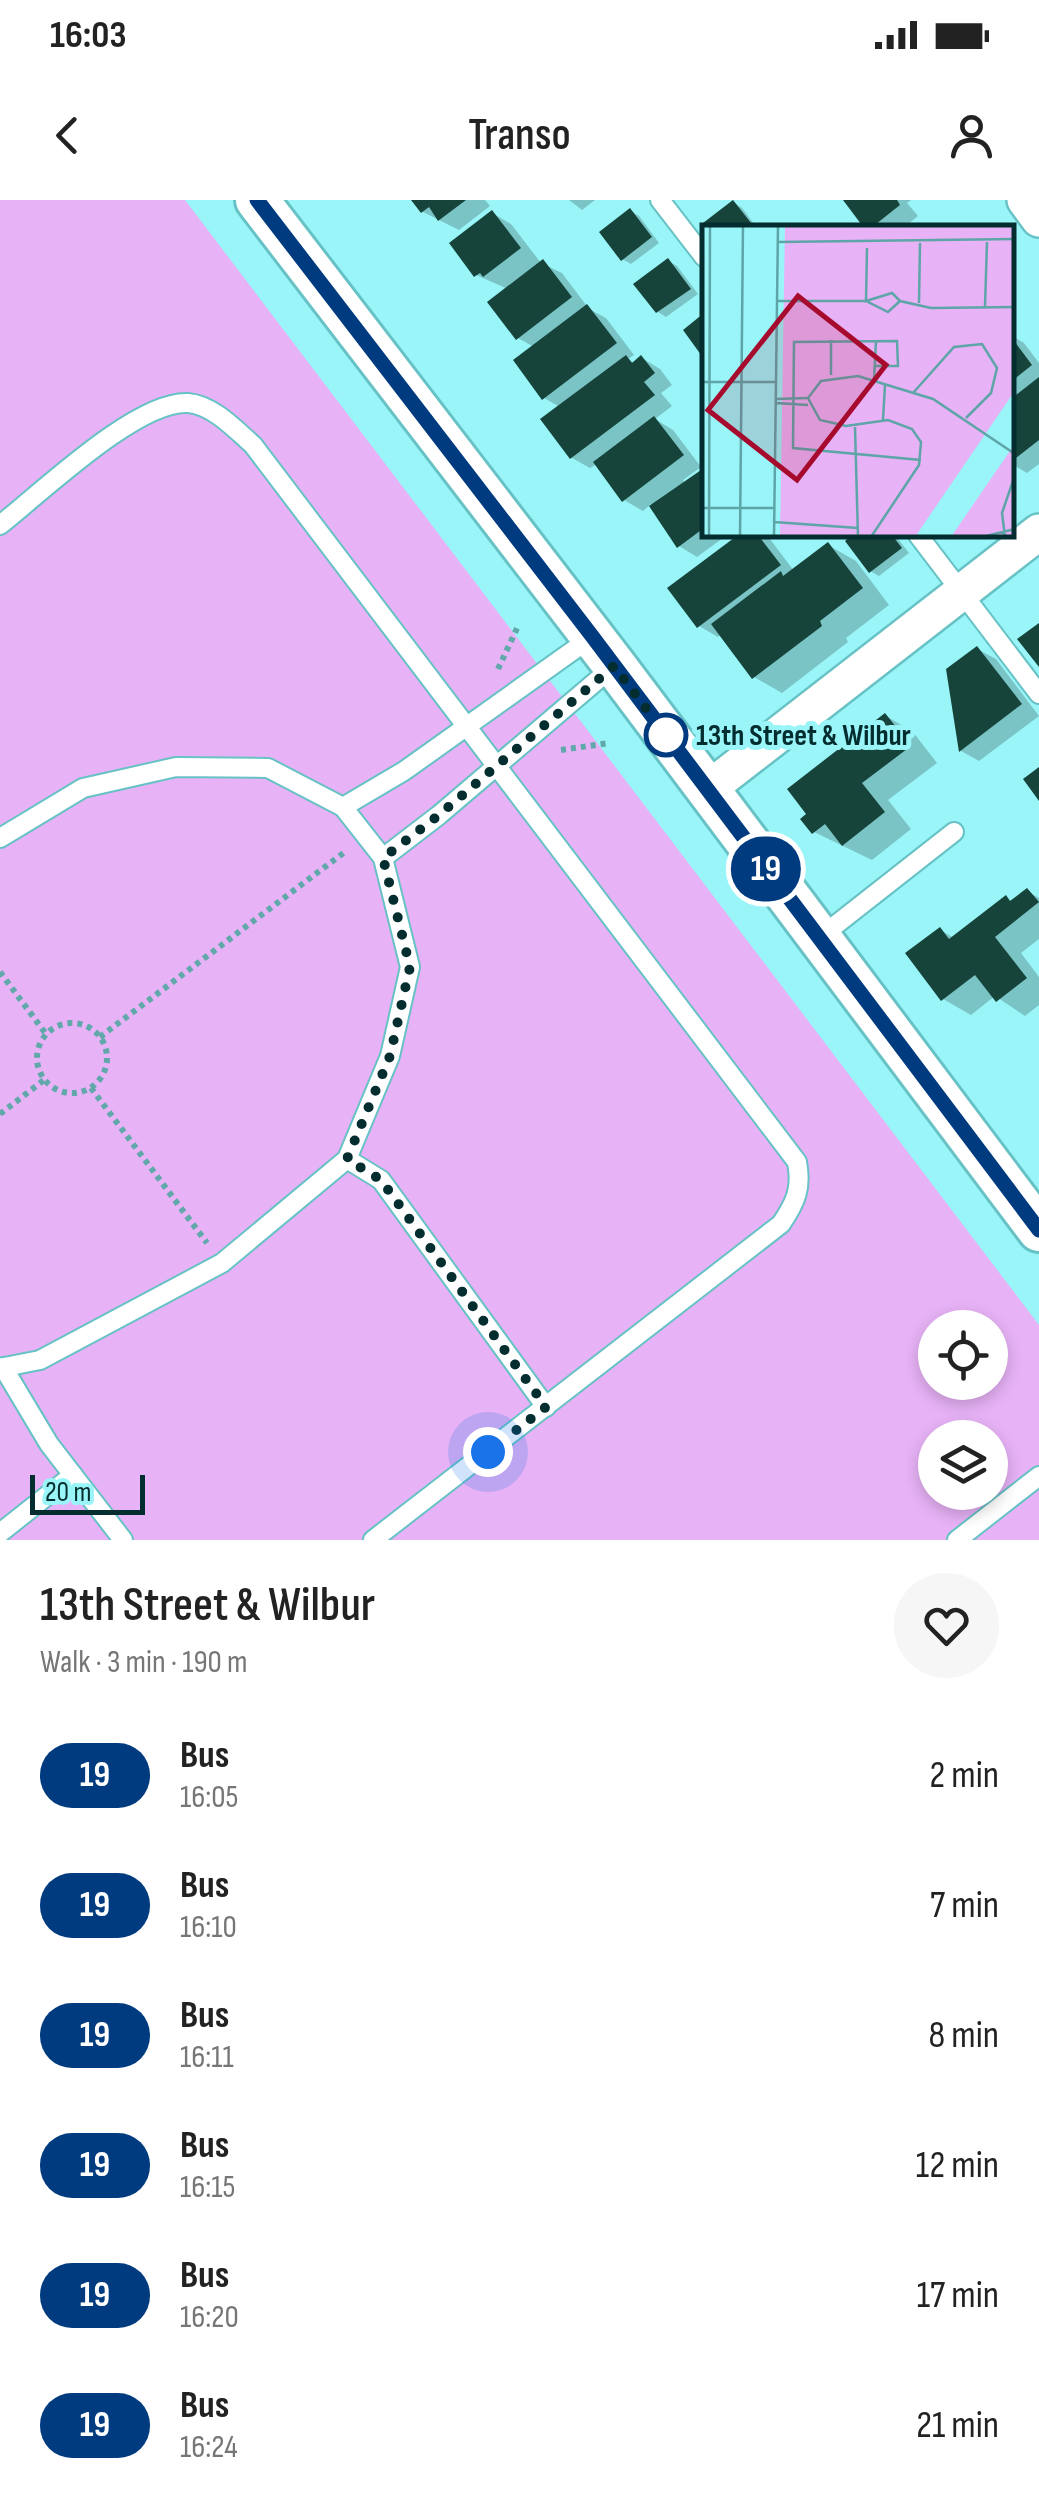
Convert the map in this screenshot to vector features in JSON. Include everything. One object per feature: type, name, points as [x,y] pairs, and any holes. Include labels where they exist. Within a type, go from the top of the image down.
[{"type":"street","points":[[257,200],[1039,1230]]},
{"type":"street","points":[[1025,200],[1039,218]]},
{"type":"street","points":[[708,790],[1039,532]]},
{"type":"lane","points":[[660,200],[702,254]]},
{"type":"lane","points":[[0,526],[132,420],[160,406],[190,403],[211,411],[253,445],[797,1162],[801,1182],[796,1203],[782,1224],[373,1540]]},
{"type":"lane","points":[[920,538],[1039,694]]},
{"type":"lane","points":[[343,806],[404,771],[465,728],[603,651]]},
{"type":"lane","points":[[383,858],[494,766],[603,651]]},
{"type":"lane","points":[[0,838],[82,788],[176,767],[268,768],[343,806],[383,858],[410,967],[390,1056],[347,1159],[222,1263],[40,1360],[2,1368],[49,1444],[123,1540]]},
{"type":"lane","points":[[819,938],[954,832]]},
{"type":"lane","points":[[347,1159],[381,1180],[546,1407]]},
{"type":"lane","points":[[0,1533],[73,1476]]},
{"type":"lane","points":[[957,1540],[1039,1476]]},
{"type":"path","points":[[100,1037],[366,836]]},
{"type":"path","points":[[0,972],[46,1034]]},
{"type":"path","points":[[80,1024],[100,1037],[107,1064],[91,1088],[77,1094],[62,1093],[44,1080],[36,1060],[38,1046],[56,1026],[80,1024]]},
{"type":"path","points":[[0,1114],[44,1080]]},
{"type":"path","points":[[91,1088],[222,1263]]},
{"type":"shaded area","points":[[0,200],[185,200],[1039,1325],[1039,1540],[0,1540]]},
{"type":"building","points":[[411,200],[466,200],[438,221],[429,207],[421,213]]},
{"type":"building","points":[[733,200],[753,225],[704,225]]},
{"type":"building","points":[[843,200],[897,200],[900,205],[875,225],[862,225]]},
{"type":"building","points":[[630,208],[652,237],[621,261],[599,232]]},
{"type":"building","points":[[492,210],[521,248],[483,277],[480,273],[474,277],[449,243]]},
{"type":"building","points":[[668,258],[691,289],[656,313],[633,284]]},
{"type":"building","points":[[543,259],[572,297],[516,340],[487,302]]},
{"type":"building","points":[[587,304],[617,343],[542,400],[513,360]]},
{"type":"building","points":[[702,315],[702,356],[683,330]]},
{"type":"building","points":[[1014,341],[1032,365],[1014,379]]},
{"type":"building","points":[[626,355],[632,363],[641,355],[655,373],[644,382],[655,395],[570,459],[540,419]]},
{"type":"building","points":[[1039,377],[1039,440],[1014,459],[1014,396]]},
{"type":"building","points":[[654,416],[684,455],[622,502],[593,462]]},
{"type":"building","points":[[702,469],[702,529],[677,548],[649,506]]},
{"type":"building","points":[[734,538],[760,538],[781,565],[697,628],[667,588]]},
{"type":"building","points":[[894,538],[902,548],[869,573],[845,541]]},
{"type":"building","points":[[828,542],[863,588],[820,621],[822,626],[752,679],[711,624],[781,571],[783,576]]},
{"type":"building","points":[[1039,623],[1039,667],[1017,639]]},
{"type":"building","points":[[977,646],[1022,704],[959,752],[946,669]]},
{"type":"building","points":[[885,713],[911,746],[862,783],[885,812],[842,846],[825,824],[812,834],[800,819],[806,814],[787,789]]},
{"type":"building","points":[[1039,767],[1039,801],[1023,779]]},
{"type":"building","points":[[1027,888],[1039,902],[995,937],[1027,978],[996,1002],[975,975],[941,1001],[905,953],[940,927],[949,939],[1006,895],[1010,901]]},
{"type":"bus line","name":"19","points":[[257,200],[592,636],[1039,1230]]},
{"type":"place","name":"13th Street & Wilbur","points":[[666,735]]},
{"type":"route","points":[[488,1452],[546,1407],[381,1180],[347,1159],[390,1056],[410,967],[383,858],[614,666],[666,735]]}]
